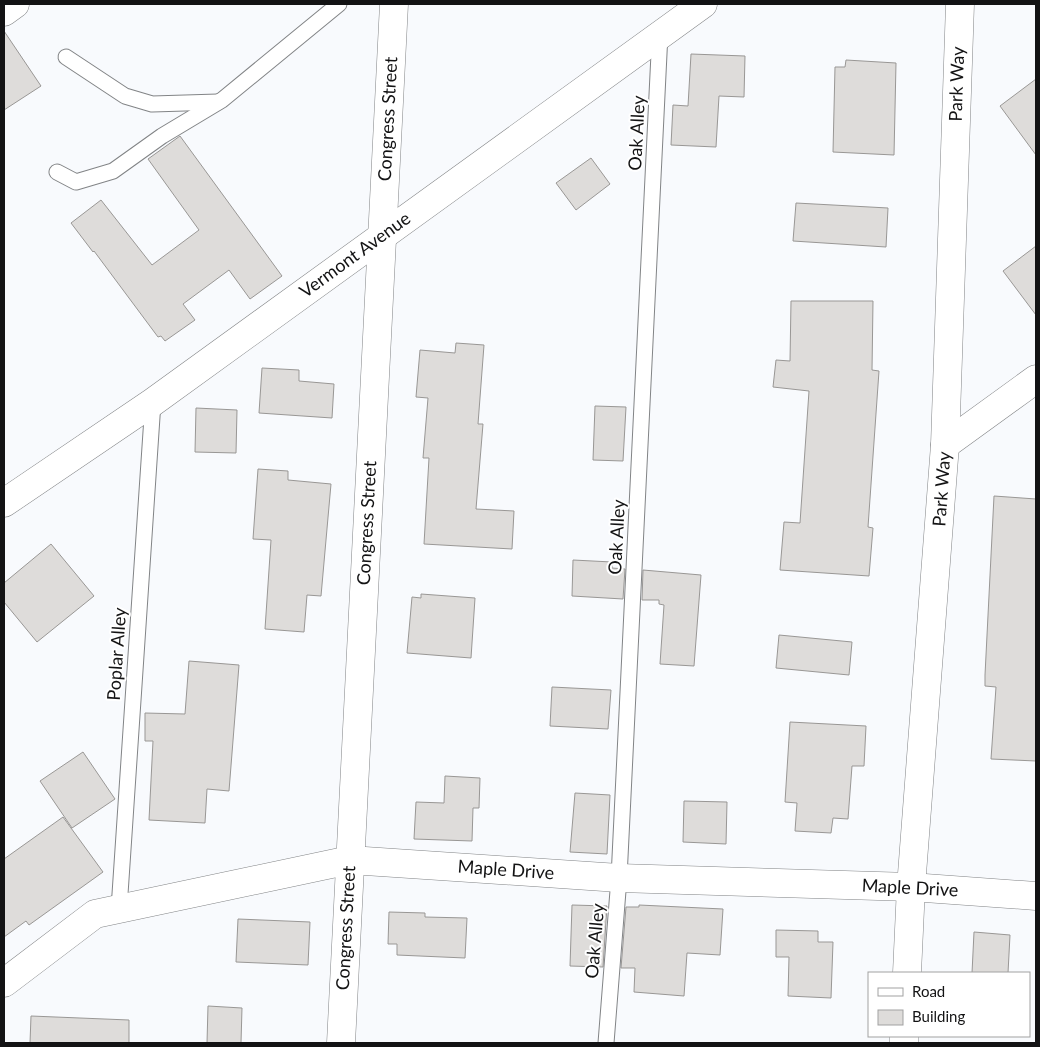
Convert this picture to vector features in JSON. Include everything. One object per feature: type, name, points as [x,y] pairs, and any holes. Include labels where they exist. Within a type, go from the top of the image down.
[{"type":"street","points":[[4,12],[15,4]]},
{"type":"street","name":"Congress Street","points":[[340,1043],[394,4]]},
{"type":"street","name":"Vermont Avenue","points":[[4,503],[153,402],[702,4]]},
{"type":"street","name":"Park Way","points":[[907,972],[945,445],[960,4]]},
{"type":"street","points":[[945,445],[1036,379]]},
{"type":"street","name":"Maple Drive","points":[[4,983],[94,914],[350,860],[619,878],[912,887],[1036,896]]},
{"type":"lane","points":[[57,172],[76,182],[113,171],[162,136],[219,102],[339,4]]},
{"type":"lane","name":"Oak Alley","points":[[606,1043],[619,878],[660,33]]},
{"type":"lane","points":[[66,57],[125,96],[152,104],[219,102]]},
{"type":"lane","name":"Poplar Alley","points":[[119,909],[153,402]]},
{"type":"building","points":[[4,31],[41,86],[4,110]]},
{"type":"building","points":[[691,54],[745,56],[744,97],[719,96],[716,147],[671,145],[673,105],[688,106]]},
{"type":"building","points":[[846,60],[896,63],[894,155],[833,152],[835,67],[845,67]]},
{"type":"building","points":[[1036,79],[1036,155],[1000,106]]},
{"type":"building","points":[[180,136],[282,276],[250,299],[229,270],[183,304],[195,320],[165,341],[161,336],[158,337],[71,223],[101,200],[152,265],[199,230],[148,159]]},
{"type":"building","points":[[591,158],[610,184],[576,210],[556,183]]},
{"type":"building","points":[[796,203],[888,208],[886,247],[793,241]]},
{"type":"building","points":[[1036,246],[1036,315],[1003,271]]},
{"type":"building","points":[[791,301],[873,301],[872,370],[879,371],[868,527],[873,528],[869,576],[780,570],[784,522],[800,523],[809,391],[773,387],[776,360],[790,361]]},
{"type":"building","points":[[456,343],[484,345],[478,424],[483,424],[476,509],[514,511],[512,549],[424,544],[429,458],[423,458],[428,398],[416,397],[420,350],[455,353]]},
{"type":"building","points":[[262,368],[299,370],[299,381],[334,384],[332,418],[259,413]]},
{"type":"building","points":[[595,406],[626,407],[623,461],[593,460]]},
{"type":"building","points":[[196,408],[237,410],[236,453],[195,452]]},
{"type":"building","points":[[258,469],[288,471],[288,480],[331,484],[321,596],[307,595],[304,632],[265,629],[271,540],[253,539]]},
{"type":"building","points":[[994,496],[1036,499],[1036,761],[991,759],[996,687],[985,686],[985,675]]},
{"type":"building","points":[[51,544],[94,596],[37,642],[4,602],[4,583]]},
{"type":"building","points":[[573,560],[612,562],[612,568],[625,569],[623,599],[572,596]]},
{"type":"building","points":[[643,570],[701,575],[694,666],[660,664],[664,605],[659,604],[659,600],[642,600]]},
{"type":"building","points":[[421,594],[475,598],[471,658],[407,653],[412,597],[421,598]]},
{"type":"building","points":[[779,635],[852,642],[849,675],[776,668]]},
{"type":"building","points":[[189,661],[239,665],[229,791],[207,789],[205,823],[149,820],[153,741],[145,741],[145,713],[185,714]]},
{"type":"building","points":[[552,687],[611,690],[608,729],[550,726]]},
{"type":"building","points":[[790,722],[866,726],[864,766],[852,766],[848,819],[833,818],[831,833],[795,831],[797,803],[785,802]]},
{"type":"building","points":[[83,752],[115,799],[72,828],[40,781]]},
{"type":"building","points":[[445,776],[480,778],[479,808],[473,808],[472,841],[414,839],[416,802],[444,803]]},
{"type":"building","points":[[575,793],[610,795],[607,854],[570,852]]},
{"type":"building","points":[[684,801],[727,802],[726,844],[683,842]]},
{"type":"building","points":[[63,817],[103,872],[29,925],[26,921],[4,937],[4,859]]},
{"type":"building","points":[[572,905],[607,906],[603,967],[570,966]]},
{"type":"building","points":[[639,905],[723,909],[720,955],[687,953],[684,996],[634,992],[635,968],[621,968],[626,907],[639,907]]},
{"type":"building","points":[[389,912],[425,913],[425,917],[467,918],[465,958],[397,955],[397,944],[388,944]]},
{"type":"building","points":[[238,919],[310,922],[308,965],[236,962]]},
{"type":"building","points":[[776,930],[818,931],[818,942],[833,942],[831,998],[788,996],[789,957],[776,957]]},
{"type":"building","points":[[974,932],[1010,935],[1008,972],[972,972]]},
{"type":"building","points":[[208,1006],[242,1008],[241,1043],[207,1043]]},
{"type":"building","points":[[31,1016],[129,1020],[129,1043],[30,1043]]}]
